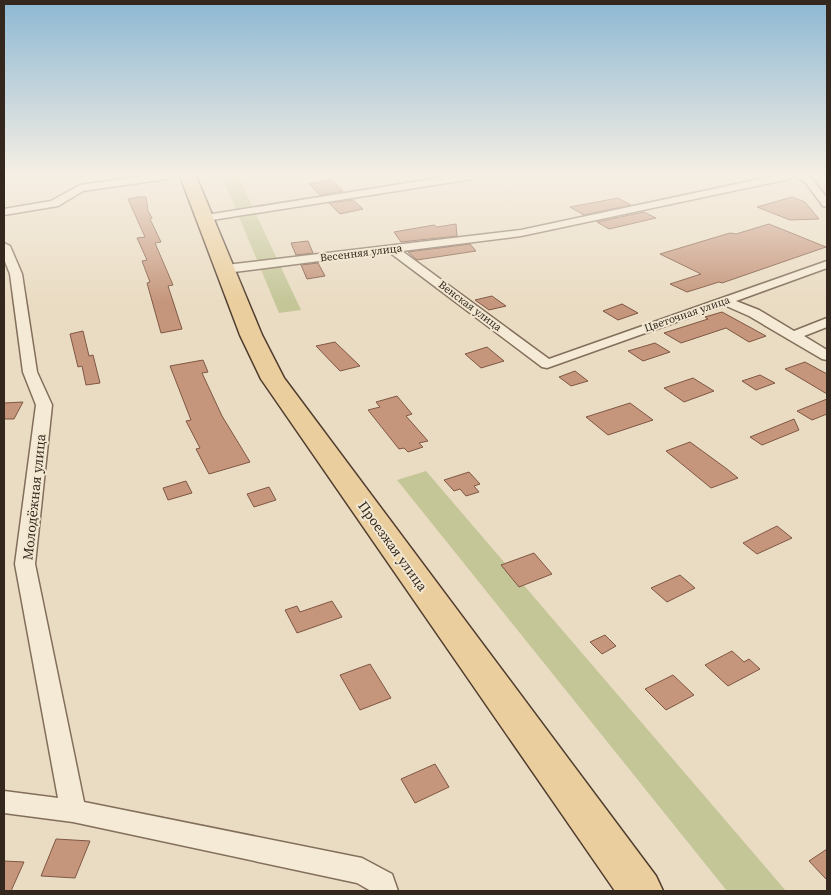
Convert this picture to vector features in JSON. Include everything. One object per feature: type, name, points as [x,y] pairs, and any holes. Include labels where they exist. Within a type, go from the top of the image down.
[{"type":"main road","name":"Проезжая улица","points":[[206,218],[251,335],[273,379],[641,891]]},
{"type":"street","name":"Весенняя улица","points":[[226,269],[521,233],[593,218]]},
{"type":"street","name":"Молодёжная улица","points":[[4,246],[16,274],[30,372],[44,405],[25,564],[73,811]]},
{"type":"street","name":"Венская улица","points":[[392,249],[547,364]]},
{"type":"street","name":"Цветочная улица","points":[[547,364],[827,264]]},
{"type":"street","points":[[726,301],[754,313],[827,356]]},
{"type":"street","points":[[793,336],[827,322]]},
{"type":"street","points":[[4,802],[73,811],[362,871],[382,883],[385,891]]},
{"type":"green space","points":[[239,218],[258,218],[301,310],[279,313]]},
{"type":"green space","points":[[426,471],[786,891],[727,891],[397,480]]},
{"type":"building","points":[[136,218],[152,218],[150,219],[161,242],[155,243],[173,285],[168,286],[182,329],[161,333],[147,283],[150,282],[142,261],[147,260],[137,238],[145,237]]},
{"type":"building","points":[[617,218],[656,218],[609,229],[597,222]]},
{"type":"building","points":[[784,218],[819,219],[790,220]]},
{"type":"building","points":[[456,224],[457,236],[401,242],[394,232],[434,225],[437,227]]},
{"type":"building","points":[[769,224],[826,247],[722,283],[719,282],[687,292],[670,284],[701,274],[660,254],[730,233],[736,234]]},
{"type":"building","points":[[308,241],[313,253],[296,255],[291,243]]},
{"type":"building","points":[[470,244],[476,251],[417,260],[408,252]]},
{"type":"building","points":[[318,263],[325,276],[307,279],[301,265]]},
{"type":"building","points":[[492,296],[506,306],[489,310],[475,300]]},
{"type":"building","points":[[622,304],[638,313],[618,320],[603,311]]},
{"type":"building","points":[[722,312],[766,336],[749,342],[726,328],[681,343],[664,333],[708,319],[705,317]]},
{"type":"building","points":[[83,331],[89,356],[93,355],[100,383],[86,385],[82,366],[78,367],[70,334]]},
{"type":"building","points":[[335,342],[360,366],[340,371],[316,346]]},
{"type":"building","points":[[655,343],[670,352],[643,361],[628,351]]},
{"type":"building","points":[[487,347],[504,361],[481,368],[465,354]]},
{"type":"building","points":[[203,360],[208,372],[202,373],[222,416],[250,462],[209,474],[196,449],[200,448],[186,421],[191,420],[170,366]]},
{"type":"building","points":[[805,362],[827,374],[827,394],[785,369]]},
{"type":"building","points":[[575,371],[588,381],[571,386],[559,377]]},
{"type":"building","points":[[760,375],[775,383],[756,390],[742,381]]},
{"type":"building","points":[[693,378],[714,391],[684,402],[664,388]]},
{"type":"building","points":[[397,396],[412,414],[406,416],[428,441],[419,443],[423,447],[408,452],[404,448],[399,449],[368,410],[380,407],[376,402]]},
{"type":"building","points":[[827,399],[827,414],[812,420],[797,411]]},
{"type":"building","points":[[23,402],[14,419],[4,419],[4,403]]},
{"type":"building","points":[[630,403],[653,420],[608,435],[586,417]]},
{"type":"building","points":[[794,419],[799,430],[762,445],[750,437]]},
{"type":"building","points":[[690,442],[738,478],[711,488],[666,451]]},
{"type":"building","points":[[469,472],[480,484],[474,486],[479,492],[466,496],[460,489],[454,491],[444,480]]},
{"type":"building","points":[[186,481],[192,493],[168,500],[163,488]]},
{"type":"building","points":[[269,487],[276,500],[254,507],[247,494]]},
{"type":"building","points":[[777,526],[792,538],[757,554],[743,543]]},
{"type":"building","points":[[534,553],[552,574],[519,587],[501,565]]},
{"type":"building","points":[[680,575],[695,588],[667,602],[651,588]]},
{"type":"building","points":[[332,601],[342,617],[297,633],[285,610],[297,606],[300,612]]},
{"type":"building","points":[[605,635],[616,646],[602,654],[590,642]]},
{"type":"building","points":[[732,651],[744,662],[749,659],[760,669],[728,686],[705,665]]},
{"type":"building","points":[[370,664],[391,698],[360,710],[340,675]]},
{"type":"building","points":[[673,675],[694,695],[666,710],[645,689]]},
{"type":"building","points":[[435,764],[449,787],[415,803],[401,779]]},
{"type":"building","points":[[56,839],[90,841],[75,878],[41,876]]},
{"type":"building","points":[[827,849],[827,880],[809,861]]},
{"type":"building","points":[[4,861],[24,862],[11,891],[4,891]]}]
